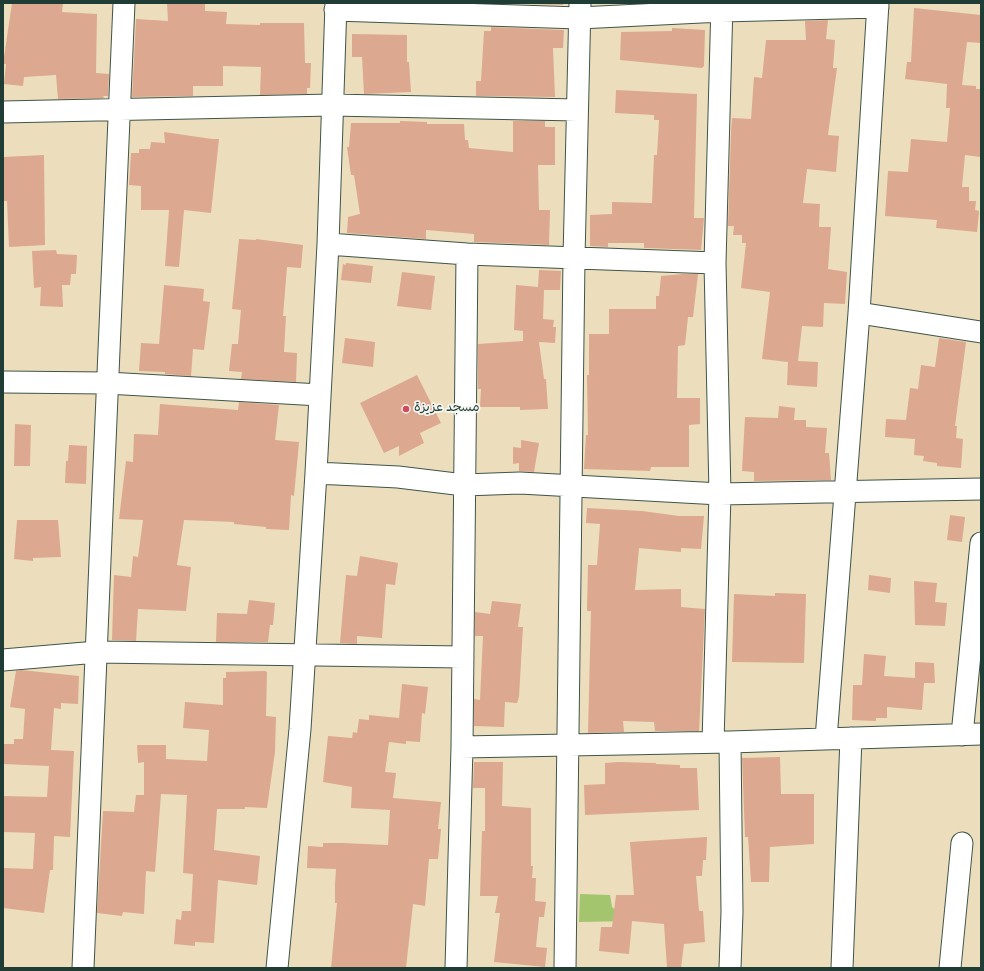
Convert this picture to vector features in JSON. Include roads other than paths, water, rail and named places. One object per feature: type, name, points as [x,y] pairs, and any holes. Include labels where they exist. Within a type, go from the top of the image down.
[{"type":"street","points":[[83,968],[98,652],[107,383],[124,3]]},
{"type":"street","points":[[277,968],[299,737],[305,654],[328,244],[336,7],[580,11],[878,5],[859,313],[826,738]]},
{"type":"street","points":[[722,7],[715,263],[720,494],[722,742],[732,912],[730,968]]},
{"type":"street","points":[[565,968],[574,258],[580,11]]},
{"type":"street","points":[[3,112],[332,105],[577,110]]},
{"type":"street","points":[[328,244],[467,254],[715,263]]},
{"type":"street","points":[[456,968],[462,747],[467,254]]},
{"type":"street","points":[[859,313],[981,332]]},
{"type":"street","points":[[3,382],[107,383],[320,395]]},
{"type":"street","points":[[316,473],[398,477],[464,484],[520,483],[720,494],[981,489]]},
{"type":"street","points":[[462,747],[722,742],[971,734],[981,543]]},
{"type":"street","points":[[3,660],[98,652],[305,654],[365,657],[463,657]]},
{"type":"street","points":[[842,968],[851,738]]},
{"type":"street","points":[[950,968],[962,843]]},
{"type":"place","name":"مسجد عزيزة","points":[[406,409]]}]
